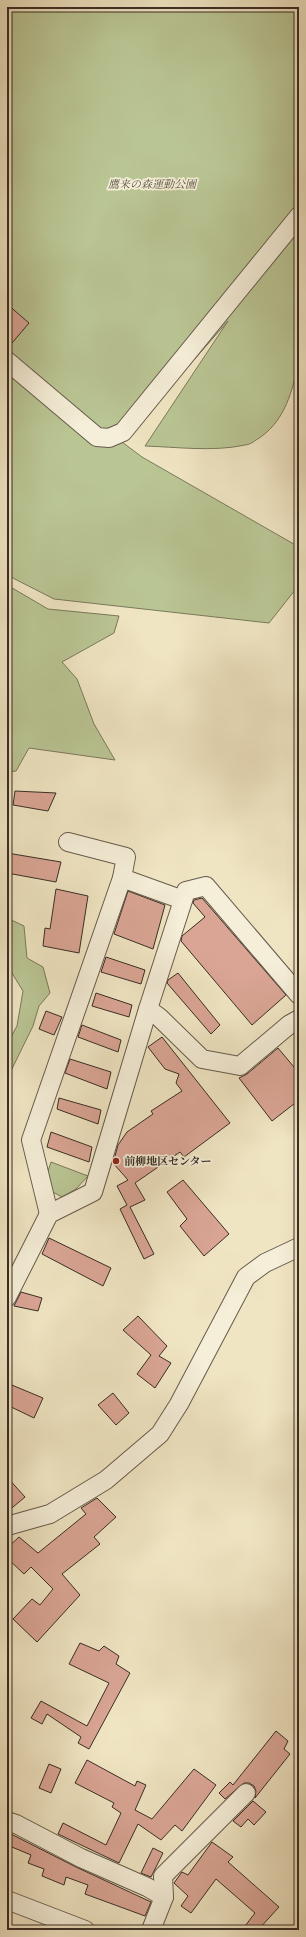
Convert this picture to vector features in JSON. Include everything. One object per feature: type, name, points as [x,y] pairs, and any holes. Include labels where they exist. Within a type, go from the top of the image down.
[{"type":"street","points":[[7,361],[97,437],[109,438],[123,432],[299,216]]},
{"type":"street","points":[[49,1214],[31,1140],[122,878],[126,857],[68,842]]},
{"type":"street","points":[[122,878],[183,900]]},
{"type":"street","points":[[7,1297],[49,1214],[93,1192],[148,1009],[186,891],[206,886],[299,995]]},
{"type":"street","points":[[148,1009],[159,1017],[202,1060],[240,1066],[290,1024],[299,1019]]},
{"type":"street","points":[[7,1526],[50,1514],[106,1480],[160,1434],[179,1404],[246,1277],[265,1263],[299,1247]]},
{"type":"street","points":[[151,1930],[164,1897],[163,1876],[246,1793]]},
{"type":"street","points":[[7,1822],[16,1824],[80,1858],[147,1886],[164,1897]]},
{"type":"street","points":[[7,1900],[85,1930]]},
{"type":"green space","name":"鷹来の森運動公園","points":[[7,7],[299,7],[299,359],[294,382],[286,405],[274,425],[254,442],[248,444],[208,449],[145,446],[228,321],[122,442],[142,457],[299,547],[299,585],[269,623],[54,599],[7,575]]},
{"type":"green space","points":[[7,585],[48,609],[119,616],[114,633],[62,662],[77,679],[94,724],[115,760],[29,748],[16,771],[7,772]]},
{"type":"green space","points":[[7,918],[24,926],[27,958],[43,967],[50,993],[39,1006],[33,1026],[7,1079],[7,1044],[17,1026],[23,991],[7,965]]},
{"type":"green space","points":[[51,1162],[88,1176],[76,1189],[62,1197],[51,1191],[48,1171]]},
{"type":"building","points":[[7,304],[29,323],[7,349]]},
{"type":"building","points":[[15,791],[56,793],[48,811],[13,805]]},
{"type":"building","points":[[7,853],[61,862],[56,882],[7,873]]},
{"type":"building","points":[[56,889],[88,896],[79,953],[43,946],[45,928],[50,929]]},
{"type":"building","points":[[128,891],[165,905],[153,949],[114,934]]},
{"type":"building","points":[[202,898],[286,995],[252,1025],[181,941],[182,936],[205,917],[193,903],[194,900]]},
{"type":"building","points":[[106,957],[145,970],[141,984],[101,972]]},
{"type":"building","points":[[178,973],[220,1025],[211,1034],[167,983],[168,980]]},
{"type":"building","points":[[96,993],[132,1005],[129,1017],[92,1006]]},
{"type":"building","points":[[46,1011],[62,1017],[54,1035],[39,1029]]},
{"type":"building","points":[[82,1025],[121,1040],[118,1052],[78,1037]]},
{"type":"building","points":[[162,1037],[230,1123],[184,1157],[180,1152],[135,1183],[145,1200],[130,1207],[154,1254],[144,1259],[120,1209],[127,1205],[117,1186],[128,1180],[113,1163],[118,1145],[127,1132],[153,1114],[151,1111],[182,1091],[176,1083],[179,1074],[165,1069],[148,1047]]},
{"type":"building","points":[[278,1048],[299,1073],[299,1100],[272,1121],[239,1078],[247,1074]]},
{"type":"building","points":[[70,1059],[111,1072],[107,1089],[65,1073]]},
{"type":"building","points":[[59,1098],[101,1110],[98,1124],[57,1109]]},
{"type":"building","points":[[51,1132],[92,1147],[89,1162],[47,1147]]},
{"type":"building","points":[[183,1180],[229,1234],[204,1256],[180,1226],[187,1219],[167,1192]]},
{"type":"building","points":[[49,1238],[111,1268],[103,1286],[42,1254]]},
{"type":"building","points":[[21,1292],[42,1298],[38,1311],[14,1306]]},
{"type":"building","points":[[138,1316],[167,1346],[159,1356],[171,1363],[155,1388],[137,1374],[151,1355],[123,1330]]},
{"type":"building","points":[[7,1383],[43,1398],[34,1418],[7,1405]]},
{"type":"building","points":[[113,1393],[129,1413],[116,1425],[98,1405]]},
{"type":"building","points":[[7,1477],[25,1497],[7,1512]]},
{"type":"building","points":[[97,1498],[116,1517],[94,1537],[100,1544],[62,1574],[80,1595],[37,1642],[13,1619],[32,1599],[40,1605],[53,1589],[31,1567],[24,1574],[7,1558],[7,1548],[19,1537],[38,1553],[86,1514],[81,1508]]},
{"type":"building","points":[[80,1643],[99,1651],[104,1646],[119,1656],[116,1664],[130,1673],[89,1749],[78,1743],[81,1737],[47,1714],[42,1724],[31,1718],[41,1701],[87,1726],[109,1683],[69,1664]]},
{"type":"building","points":[[276,1731],[288,1741],[284,1749],[290,1754],[255,1798],[256,1791],[254,1786],[249,1783],[244,1783],[225,1799],[219,1793],[230,1782],[233,1785]]},
{"type":"building","points":[[87,1760],[135,1786],[137,1781],[146,1785],[135,1810],[152,1819],[194,1769],[216,1785],[182,1831],[175,1825],[161,1840],[138,1824],[119,1863],[58,1834],[63,1823],[106,1845],[121,1813],[112,1807],[114,1803],[75,1783]]},
{"type":"building","points":[[49,1764],[61,1769],[51,1793],[39,1788]]},
{"type":"building","points":[[253,1801],[266,1812],[254,1825],[248,1819],[241,1827],[233,1821]]},
{"type":"building","points":[[7,1832],[76,1867],[151,1902],[145,1916],[85,1894],[88,1885],[66,1877],[64,1885],[42,1876],[44,1869],[28,1863],[31,1855],[7,1845]]},
{"type":"building","points":[[212,1842],[233,1857],[228,1862],[279,1907],[258,1930],[242,1930],[255,1913],[216,1879],[191,1913],[181,1906],[188,1896],[174,1883],[182,1872],[188,1875]]},
{"type":"building","points":[[153,1848],[163,1853],[151,1877],[141,1873]]},
{"type":"place","name":"前柳地区センター","points":[[116,1161]]}]
